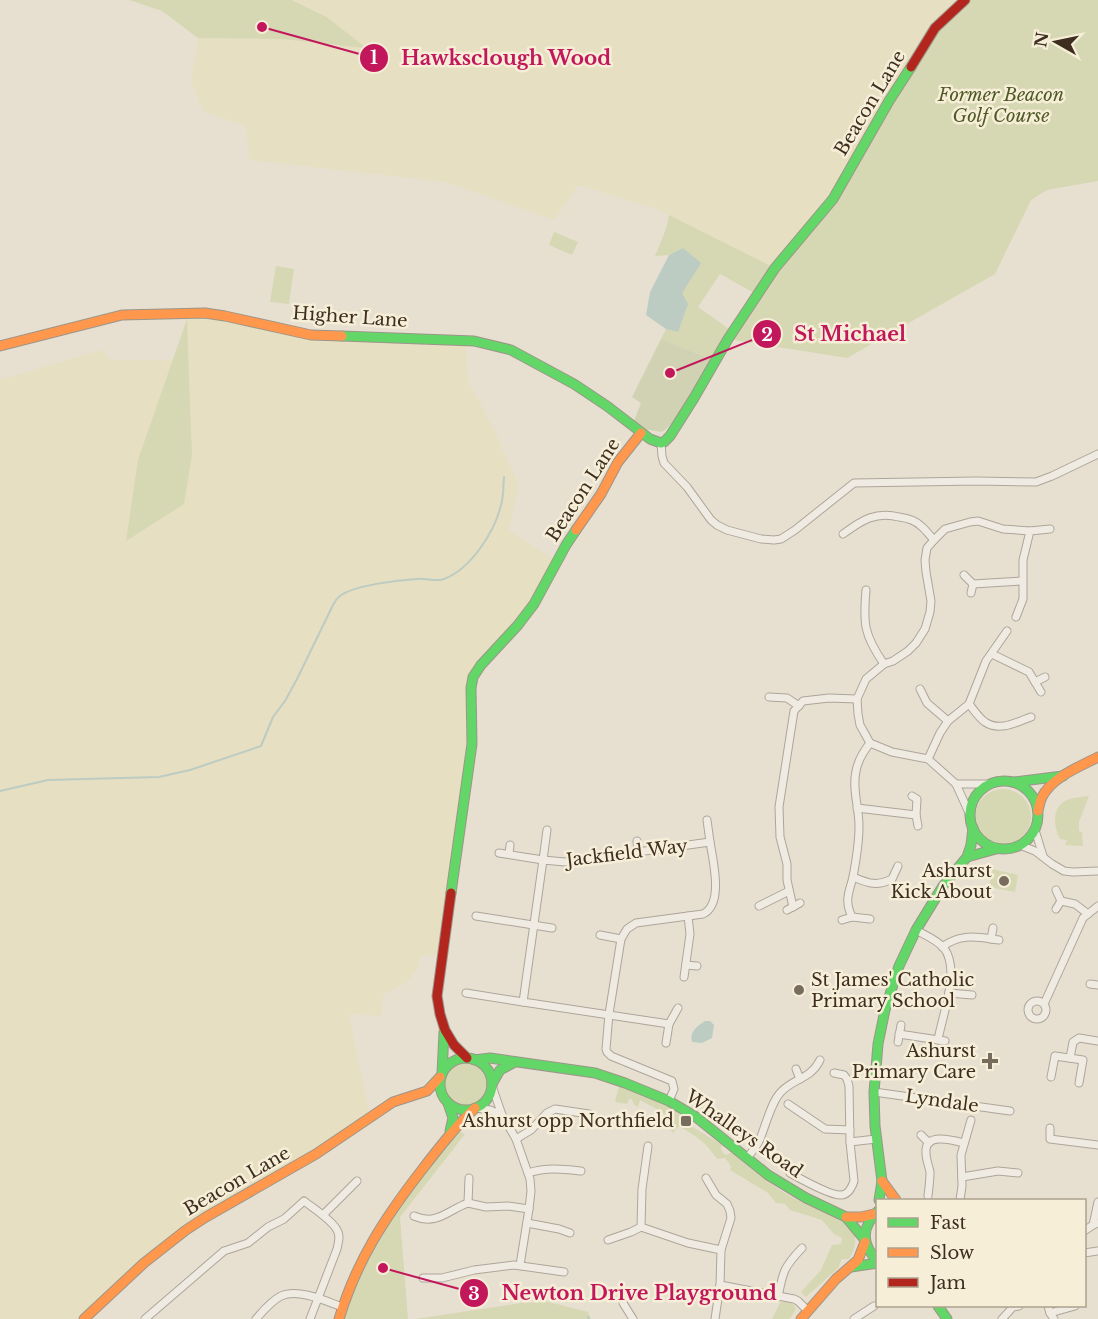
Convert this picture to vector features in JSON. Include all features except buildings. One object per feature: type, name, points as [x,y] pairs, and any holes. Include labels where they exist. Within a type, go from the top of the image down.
[{"type":"street","name":"Beacon Lane","points":[[470,1059],[452,1044],[438,1008],[437,996],[472,744],[471,688],[473,677],[526,615],[566,545],[601,494],[618,462],[641,433],[661,443],[670,436],[728,339],[776,268],[833,200],[889,101],[935,28],[965,0]]},
{"type":"street","name":"Higher Lane","points":[[0,346],[122,315],[205,313],[311,335],[474,341],[511,350],[574,384],[641,433]]},
{"type":"street","points":[[661,443],[664,463],[687,487],[711,520],[727,530],[774,540],[781,539],[795,530],[854,483],[1036,482],[1098,454]]},
{"type":"street","points":[[843,534],[859,522],[874,515],[891,515],[907,518],[919,524],[934,540]]},
{"type":"street","points":[[1050,529],[1030,531],[1003,529],[978,521],[945,529],[927,548],[925,560],[931,601],[925,629],[908,651],[884,664],[866,680],[857,699],[858,714],[860,725],[870,743],[892,752],[927,759],[956,784],[977,836],[997,848],[1005,849],[1020,845],[1029,839],[1038,821],[1041,797],[1049,786],[1091,760]]},
{"type":"street","points":[[1016,617],[1023,599],[1023,560],[1030,531]]},
{"type":"street","points":[[964,575],[973,584],[1022,580]]},
{"type":"street","points":[[971,593],[973,584]]},
{"type":"street","points":[[866,590],[864,615],[866,633],[871,646],[884,664]]},
{"type":"street","points":[[927,759],[948,721],[969,704],[986,661],[1007,631]]},
{"type":"street","points":[[992,654],[1029,672],[1041,692]]},
{"type":"street","points":[[1035,682],[1045,677]]},
{"type":"street","points":[[920,689],[927,703],[948,721]]},
{"type":"street","points":[[770,697],[787,698],[799,706]]},
{"type":"street","points":[[794,907],[780,837],[779,807],[794,711],[803,701],[857,699]]},
{"type":"street","points":[[969,704],[984,722],[993,727],[1031,717]]},
{"type":"street","points":[[852,916],[847,907],[848,894],[853,877],[859,826],[854,783],[856,768],[862,753],[870,743]]},
{"type":"street","points":[[970,815],[977,795],[991,784],[1001,781],[1012,782],[1064,776]]},
{"type":"street","points":[[1012,782],[1022,786],[1030,793],[1036,802],[1038,812]]},
{"type":"street","points":[[956,784],[991,784]]},
{"type":"street","points":[[912,796],[917,799],[918,826]]},
{"type":"street","points":[[857,808],[916,815]]},
{"type":"street","name":"Jackfield Way","points":[[621,939],[627,929],[636,923],[707,912],[712,905],[715,883],[707,820]]},
{"type":"street","points":[[879,1199],[882,1181],[876,1139],[874,1092],[876,1057],[888,999],[899,966],[916,930],[934,900],[964,860],[971,845],[973,828]]},
{"type":"street","name":"Jackfield Way","points":[[524,1002],[547,830]]},
{"type":"street","points":[[1035,830],[1043,856]]},
{"type":"street","points":[[637,841],[638,853]]},
{"type":"street","name":"Jackfield Way","points":[[543,860],[565,862],[710,842]]},
{"type":"street","points":[[509,854],[510,845]]},
{"type":"street","points":[[1020,845],[1035,851],[1064,870],[1098,871]]},
{"type":"street","points":[[964,860],[997,848]]},
{"type":"street","points":[[499,853],[543,860]]},
{"type":"street","points":[[853,877],[868,883],[883,883],[892,879],[898,866]]},
{"type":"street","points":[[759,906],[789,891]]},
{"type":"street","points":[[1056,891],[1061,901]]},
{"type":"street","points":[[1056,909],[1061,901]]},
{"type":"street","points":[[1061,901],[1093,910],[1098,917]]},
{"type":"street","points":[[1044,1004],[1083,918],[1093,910]]},
{"type":"street","points":[[475,916],[552,928]]},
{"type":"street","points":[[684,977],[691,928],[688,916]]},
{"type":"street","points":[[842,920],[852,916],[870,919]]},
{"type":"street","points":[[942,946],[967,936],[995,940],[993,928]]},
{"type":"street","points":[[901,1025],[899,1038],[941,1041],[951,968],[942,946],[916,930]]},
{"type":"street","points":[[600,935],[621,939],[609,1014],[607,1052],[611,1056],[672,1081],[674,1089],[669,1101]]},
{"type":"street","points":[[686,965],[697,966]]},
{"type":"street","points":[[466,993],[669,1024]]},
{"type":"street","points":[[949,993],[972,995]]},
{"type":"street","points":[[477,1005],[479,995]]},
{"type":"street","points":[[666,1043],[669,1024],[678,1008]]},
{"type":"street","name":"Beacon Lane","points":[[84,1319],[144,1263],[206,1216],[316,1154],[393,1102],[421,1094],[431,1088],[441,1076],[440,1062],[444,1043],[444,1025]]},
{"type":"street","points":[[1070,1058],[1073,1042],[1079,1038],[1098,1041]]},
{"type":"street","points":[[1051,1077],[1055,1056],[1083,1060],[1079,1083]]},
{"type":"street","name":"Whalleys Road","points":[[470,1059],[490,1058],[595,1073],[669,1101],[696,1118],[768,1175],[806,1198],[846,1217],[876,1260]]},
{"type":"street","points":[[449,1133],[453,1118],[442,1094],[441,1076],[447,1066],[460,1059],[470,1059],[481,1063],[490,1076],[502,1115],[516,1139],[528,1173],[531,1191],[530,1209],[520,1266]]},
{"type":"street","points":[[747,1158],[759,1142],[777,1096],[783,1089],[814,1071],[820,1060]]},
{"type":"street","points":[[339,1319],[353,1276],[394,1205],[449,1133],[487,1099],[499,1070],[516,1062]]},
{"type":"street","points":[[796,1069],[800,1079]]},
{"type":"street","points":[[790,1173],[835,1194],[845,1194],[852,1186],[854,1181],[850,1142],[849,1086],[843,1075],[834,1073]]},
{"type":"street","name":"Lyndale","points":[[874,1092],[1010,1111]]},
{"type":"street","name":"Beacon Lane","points":[[421,1094],[447,1102]]},
{"type":"street","points":[[447,1102],[461,1110],[476,1108],[502,1115]]},
{"type":"street","points":[[788,1104],[825,1129],[850,1130]]},
{"type":"street","points":[[516,1139],[531,1130],[551,1111],[558,1109],[590,1115]]},
{"type":"street","points":[[960,1199],[961,1155],[971,1120]]},
{"type":"street","points":[[1050,1128],[1050,1139],[1098,1145]]},
{"type":"street","points":[[921,1135],[929,1143]]},
{"type":"street","points":[[928,1196],[930,1173],[926,1152],[929,1143],[941,1138],[964,1143]]},
{"type":"street","points":[[850,1142],[876,1139]]},
{"type":"street","points":[[641,1227],[642,1189],[648,1146]]},
{"type":"street","points":[[528,1173],[550,1168],[581,1172]]},
{"type":"street","points":[[962,1177],[998,1171],[1007,1175],[1018,1173]]},
{"type":"street","points":[[920,1173],[930,1173]]},
{"type":"street","points":[[468,1203],[469,1178]]},
{"type":"street","points":[[706,1178],[716,1195],[727,1204],[731,1218],[720,1250],[720,1285],[715,1319]]},
{"type":"street","points":[[323,1215],[357,1181]]},
{"type":"street","points":[[882,1181],[895,1199]]},
{"type":"street","points":[[145,1319],[224,1251],[249,1244],[268,1227],[284,1219],[304,1201],[338,1230],[339,1238],[337,1249],[310,1319]]},
{"type":"street","points":[[1095,1224],[1098,1202]]},
{"type":"street","points":[[413,1215],[425,1220],[433,1219],[447,1215],[468,1203],[482,1207],[508,1206],[530,1209]]},
{"type":"street","points":[[846,1217],[861,1217],[876,1210]]},
{"type":"street","points":[[801,1319],[860,1256],[868,1221],[876,1210]]},
{"type":"street","points":[[527,1223],[559,1229],[570,1234]]},
{"type":"street","points":[[608,1240],[641,1227],[688,1243],[720,1250]]},
{"type":"street","points":[[778,1297],[786,1265],[802,1248]]},
{"type":"street","points":[[851,1267],[876,1262]]},
{"type":"street","points":[[422,1279],[442,1278],[474,1270],[520,1266],[565,1272]]},
{"type":"street","points":[[720,1285],[798,1301],[808,1311]]},
{"type":"street","points":[[256,1319],[282,1295],[297,1293],[342,1306]]},
{"type":"street","points":[[623,1303],[633,1319]]},
{"type":"street","points":[[854,1319],[874,1306]]},
{"type":"street","points":[[1002,1319],[1013,1307]]},
{"type":"street","points":[[1051,1312],[1068,1307]]},
{"type":"shaded area","points":[[291,0],[960,0],[833,199],[775,268],[654,208],[578,185],[554,220],[446,182],[249,160],[246,126],[203,111],[191,81],[198,38],[282,39],[364,47],[327,17]]},
{"type":"shaded area","points":[[683,248],[701,263],[682,293],[688,304],[678,332],[666,329],[646,315],[650,292],[669,255]]},
{"type":"shaded area","points":[[187,319],[230,320],[307,339],[466,346],[468,380],[519,485],[509,531],[554,559],[532,604],[476,667],[472,744],[441,955],[421,956],[417,969],[408,982],[383,995],[381,1016],[349,1014],[369,1112],[324,1145],[217,1204],[79,1319],[0,1319],[0,380],[102,350],[111,360],[174,360],[138,460],[192,455]]},
{"type":"shaded area","points":[[705,1021],[710,1021],[714,1025],[712,1038],[702,1043],[692,1042],[693,1032]]},
{"type":"green space","points":[[129,0],[291,0],[327,17],[366,48],[282,39],[198,38],[162,11]]},
{"type":"green space","name":"Former Beacon Golf Course","points":[[965,0],[1098,0],[1098,181],[1047,190],[1031,200],[995,274],[847,358],[728,339],[775,268],[833,199],[935,28]]},
{"type":"green space","points":[[669,215],[773,267],[754,293],[720,274],[698,307],[729,329],[713,360],[661,339],[666,329],[678,332],[682,294],[683,248],[669,255],[655,256]]},
{"type":"green space","points":[[554,232],[578,242],[572,255],[549,245]]},
{"type":"green space","points":[[276,266],[294,269],[289,304],[270,302]]},
{"type":"green space","points":[[187,319],[192,455],[184,504],[126,541],[138,460]]},
{"type":"green space","points":[[661,339],[713,360],[682,410],[662,432],[644,429],[634,421],[641,403],[632,397]]},
{"type":"green space","points":[[997,789],[1009,789],[1019,793],[1027,801],[1031,817],[1027,833],[1019,841],[1009,845],[997,845],[987,841],[979,833],[975,823],[975,811],[979,801],[987,793]]},
{"type":"green space","points":[[1089,796],[1079,822],[1083,846],[1065,845],[1067,840],[1060,839],[1055,822],[1059,806],[1070,799]]},
{"type":"green space","name":"Ashurst Kick About","points":[[992,869],[1018,875],[1015,892],[989,887]]},
{"type":"green space","points":[[466,1063],[481,1069],[487,1084],[481,1099],[466,1105],[451,1099],[445,1084],[451,1069]]},
{"type":"green space","points":[[619,1085],[668,1106],[677,1112],[683,1121],[722,1145],[721,1149],[726,1155],[732,1152],[783,1192],[843,1221],[855,1237],[855,1246],[849,1259],[842,1259],[838,1268],[806,1297],[801,1292],[821,1270],[832,1245],[841,1244],[842,1238],[834,1234],[822,1220],[790,1210],[785,1204],[776,1203],[768,1193],[730,1170],[731,1166],[725,1158],[717,1159],[691,1133],[679,1126],[673,1133],[668,1127],[672,1121],[662,1112],[640,1100],[638,1107],[634,1105],[632,1099],[629,1099],[627,1104],[615,1102]]},
{"type":"green space","points":[[460,1132],[465,1134],[400,1217],[408,1319],[342,1319],[351,1290],[387,1220],[450,1135]]},
{"type":"green space","points":[[785,1300],[794,1306],[794,1313],[789,1319],[772,1319],[780,1303]]},
{"type":"green space","points":[[549,1302],[588,1312],[591,1319],[415,1319],[521,1303]]},
{"type":"waterway","points":[[0,791],[48,780],[159,777],[190,770],[261,746],[273,717],[297,679],[337,598],[348,591],[367,586],[420,579],[441,580],[454,574],[472,558],[493,526],[502,502],[504,477]]},
{"type":"traffic: fast","points":[[342,336],[474,341],[511,350],[574,384],[650,439],[664,442],[670,436],[728,339],[775,268],[833,199],[911,67]]},
{"type":"traffic: fast","points":[[451,893],[472,744],[471,688],[473,677],[534,604],[576,530]]},
{"type":"traffic: fast","points":[[1014,782],[1063,776]]},
{"type":"traffic: fast","points":[[1004,781],[1017,784],[1028,791],[1035,802],[1038,815],[1035,828],[1028,839],[1017,846],[1004,849],[991,846],[980,839],[973,828],[970,815],[973,802],[980,791],[991,784],[1004,781]]},
{"type":"traffic: fast","points":[[879,1199],[882,1181],[875,1126],[874,1092],[878,1044],[885,1010],[899,966],[916,930],[943,886],[967,857],[973,828]]},
{"type":"traffic: fast","points":[[967,857],[996,849]]},
{"type":"traffic: fast","points":[[442,1074],[444,1032]]},
{"type":"traffic: fast","points":[[466,1058],[476,1060],[484,1066],[490,1074],[492,1084],[490,1094],[484,1102],[476,1108],[466,1110],[456,1108],[448,1102],[442,1094],[440,1084],[442,1074],[448,1066],[456,1060],[466,1058]]},
{"type":"traffic: fast","points":[[474,1060],[490,1058],[595,1073],[669,1101],[696,1117],[768,1175],[806,1198],[846,1217],[865,1240]]},
{"type":"traffic: fast","points":[[492,1084],[500,1070],[515,1062]]},
{"type":"traffic: fast","points":[[448,1103],[453,1118],[450,1131]]},
{"type":"traffic: fast","points":[[876,1213],[868,1223],[865,1236],[868,1249],[876,1259]]},
{"type":"traffic: fast","points":[[851,1267],[876,1263]]},
{"type":"traffic: fast","points":[[939,1307],[947,1319]]},
{"type":"traffic: slow","points":[[0,346],[122,315],[205,313],[311,335],[342,336]]},
{"type":"traffic: slow","points":[[576,530],[601,494],[618,462],[641,433]]},
{"type":"traffic: slow","points":[[1038,811],[1042,797],[1052,784],[1067,773],[1098,757]]},
{"type":"traffic: slow","points":[[84,1319],[144,1263],[186,1230],[316,1154],[393,1102],[427,1091],[440,1077]]},
{"type":"traffic: slow","points":[[339,1319],[354,1278],[384,1223],[434,1155],[475,1108]]},
{"type":"traffic: slow","points":[[882,1181],[895,1199]]},
{"type":"traffic: slow","points":[[846,1217],[874,1214]]},
{"type":"traffic: slow","points":[[801,1319],[836,1279],[858,1260],[865,1242]]},
{"type":"traffic: jam","points":[[911,67],[935,28],[965,0]]},
{"type":"traffic: jam","points":[[451,893],[437,996],[445,1030],[454,1045],[467,1058]]},
{"type":"place","name":"Hawksclough Wood","points":[[262,27]]},
{"type":"place","name":"St Michael","points":[[670,373]]},
{"type":"place","name":"Ashurst Kick About","points":[[1004,881]]},
{"type":"place","name":"St James' Catholic Primary School","points":[[799,990]]},
{"type":"place","name":"Ashurst Primary Care","points":[[990,1061]]},
{"type":"place","name":"Ashurst opp Northfield","points":[[686,1121]]},
{"type":"place","name":"Newton Drive Playground","points":[[383,1268]]}]
